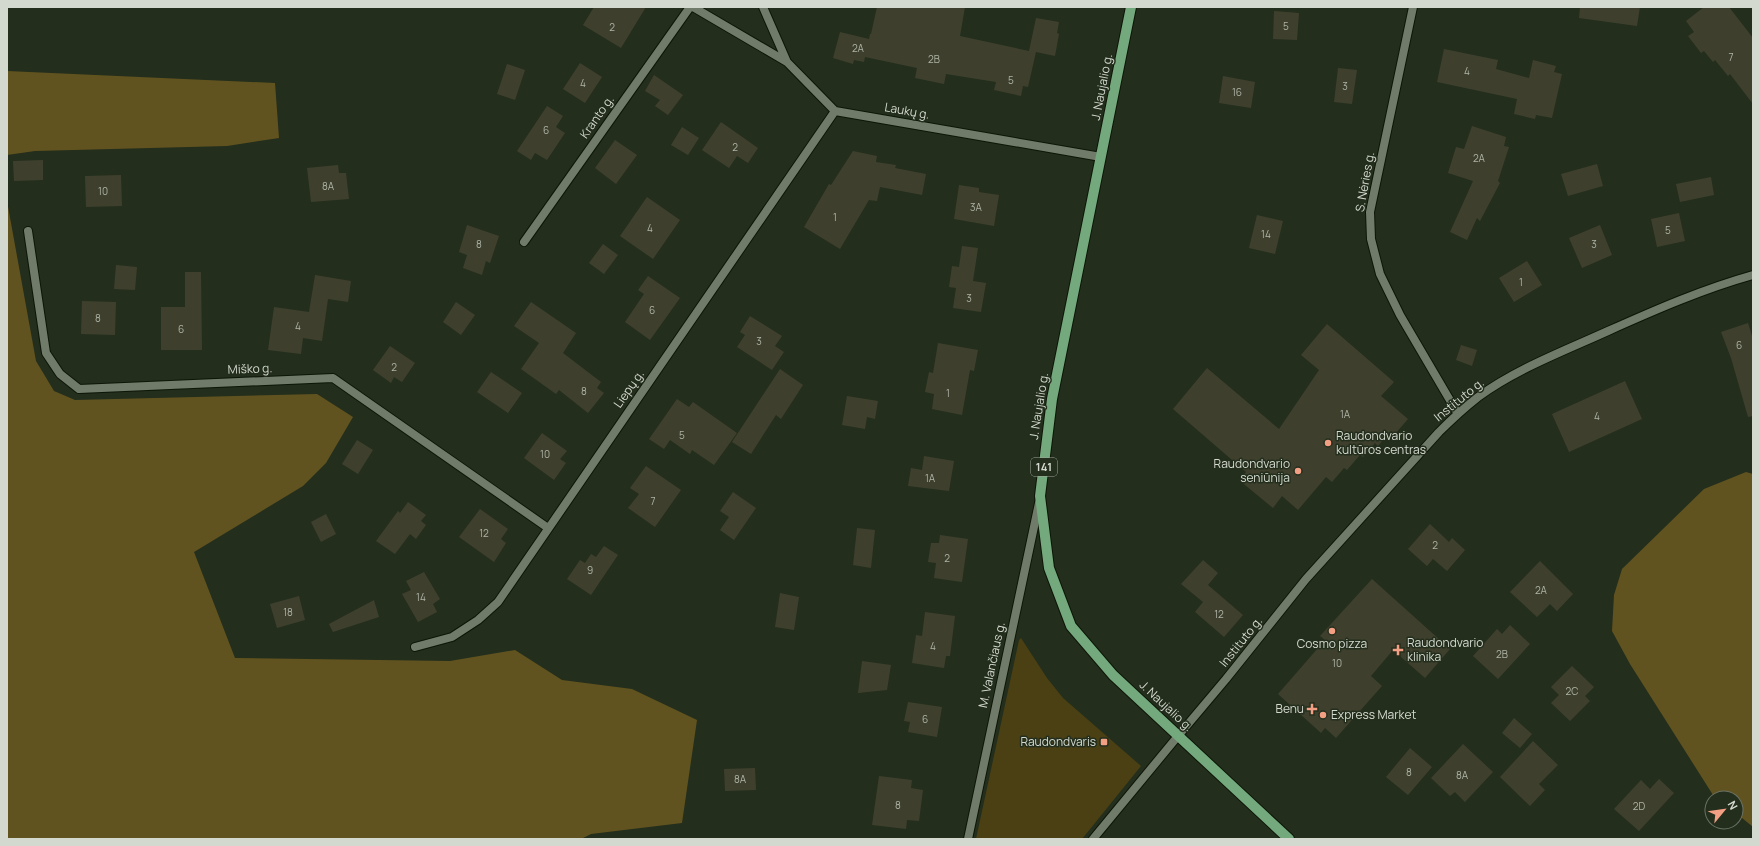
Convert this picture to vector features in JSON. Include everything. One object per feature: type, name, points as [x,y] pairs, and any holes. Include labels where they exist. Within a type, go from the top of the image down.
[{"type":"main road","name":"J. Naujalio g.","points":[[1131,7],[1052,399],[1040,496],[1048,568],[1072,626],[1113,675],[1289,839]]},
{"type":"street","points":[[692,7],[787,62],[836,111]]},
{"type":"street","name":"Kranto g.","points":[[524,242],[692,7]]},
{"type":"street","points":[[763,7],[787,62]]},
{"type":"street","name":"S. Nėries g.","points":[[1413,7],[1370,212],[1371,239],[1380,274],[1400,315],[1458,414]]},
{"type":"street","name":"Laukų g.","points":[[836,111],[1101,157]]},
{"type":"street","name":"Liepų g.","points":[[415,647],[452,638],[478,620],[498,602],[836,111]]},
{"type":"street","name":"Miško g.","points":[[28,231],[46,353],[60,374],[79,389],[333,378],[548,528]]},
{"type":"street","name":"Instituto g.","points":[[1093,839],[1226,680],[1311,574],[1439,432],[1458,414],[1501,382],[1579,344],[1688,296],[1753,275]]},
{"type":"street","name":"M. Valančiaus g.","points":[[968,839],[1040,496]]},
{"type":"shaded area","points":[[7,71],[275,83],[279,138],[227,146],[35,151],[7,155]]},
{"type":"shaded area","points":[[7,201],[36,361],[54,391],[75,400],[317,394],[353,417],[326,463],[303,486],[194,552],[235,658],[450,661],[515,650],[562,680],[632,689],[697,720],[682,823],[591,834],[581,839],[7,839]]},
{"type":"shaded area","points":[[1746,472],[1753,474],[1753,827],[1744,820],[1744,790],[1710,790],[1630,664],[1612,631],[1614,595],[1622,569],[1704,489]]},
{"type":"shaded area","points":[[1021,638],[1047,678],[1063,698],[1141,766],[1082,839],[976,839],[1019,640]]},
{"type":"building","points":[[594,7],[646,7],[621,48],[583,25]]},
{"type":"building","points":[[877,7],[965,7],[960,36],[1029,51],[1036,18],[1059,22],[1057,33],[1059,34],[1055,56],[1036,52],[1028,87],[1023,86],[1021,96],[994,90],[996,82],[946,74],[944,84],[915,78],[917,68],[865,57],[864,62],[854,60],[853,64],[833,58],[840,32],[869,39]]},
{"type":"building","points":[[1580,7],[1640,7],[1637,26],[1579,18]]},
{"type":"building","points":[[1704,7],[1729,7],[1753,38],[1753,104],[1730,74],[1728,76],[1715,60],[1713,62],[1704,51],[1701,53],[1688,36],[1694,32],[1686,21]]},
{"type":"building","points":[[1274,11],[1299,13],[1297,40],[1273,39]]},
{"type":"building","points":[[1444,49],[1498,60],[1496,69],[1529,78],[1533,60],[1556,66],[1554,72],[1562,74],[1552,118],[1536,115],[1535,119],[1514,114],[1517,99],[1437,82]]},
{"type":"building","points":[[580,63],[602,77],[585,103],[563,89]]},
{"type":"building","points":[[507,64],[525,70],[515,100],[497,94]]},
{"type":"building","points":[[1338,68],[1357,70],[1352,104],[1334,102]]},
{"type":"building","points":[[654,75],[683,95],[668,115],[655,106],[660,100],[645,91]]},
{"type":"building","points":[[1223,76],[1255,82],[1251,108],[1219,103]]},
{"type":"building","points":[[547,106],[563,116],[556,127],[565,133],[547,160],[535,153],[531,160],[517,151]]},
{"type":"building","points":[[721,122],[758,148],[748,163],[737,156],[729,168],[702,150]]},
{"type":"building","points":[[1472,126],[1506,137],[1504,146],[1509,147],[1498,181],[1500,183],[1480,221],[1477,218],[1467,240],[1450,232],[1473,181],[1448,173],[1456,147],[1464,149]]},
{"type":"building","points":[[682,127],[699,138],[688,155],[671,145]]},
{"type":"building","points":[[615,140],[637,155],[616,184],[595,168]]},
{"type":"building","points":[[853,151],[877,156],[876,162],[896,165],[895,168],[926,174],[922,195],[880,187],[877,201],[869,200],[840,249],[804,227],[829,184],[831,185]]},
{"type":"building","points":[[43,160],[43,180],[14,181],[13,161]]},
{"type":"building","points":[[1597,164],[1603,186],[1568,196],[1561,174]]},
{"type":"building","points":[[338,165],[339,173],[346,173],[349,199],[311,202],[307,168]]},
{"type":"building","points":[[121,175],[122,206],[86,207],[85,176]]},
{"type":"building","points":[[1711,177],[1714,195],[1680,202],[1676,184]]},
{"type":"building","points":[[959,185],[979,188],[979,192],[999,195],[994,226],[954,219]]},
{"type":"building","points":[[647,197],[680,220],[653,259],[620,236]]},
{"type":"building","points":[[1679,213],[1685,241],[1657,247],[1651,219]]},
{"type":"building","points":[[1257,215],[1283,221],[1275,254],[1249,248]]},
{"type":"building","points":[[467,225],[499,236],[490,263],[486,261],[482,275],[463,268],[467,255],[459,252]]},
{"type":"building","points":[[1600,225],[1612,255],[1582,268],[1569,238]]},
{"type":"building","points":[[603,244],[618,255],[604,274],[589,263]]},
{"type":"building","points":[[962,246],[978,248],[973,281],[986,283],[981,312],[953,308],[956,288],[949,287],[952,266],[959,267]]},
{"type":"building","points":[[1527,261],[1542,285],[1514,302],[1499,278]]},
{"type":"building","points":[[116,265],[137,267],[135,290],[114,289]]},
{"type":"building","points":[[185,272],[201,272],[202,350],[161,350],[161,307],[185,307]]},
{"type":"building","points":[[315,275],[351,281],[348,302],[328,299],[322,341],[303,338],[301,354],[268,350],[274,307],[309,312]]},
{"type":"building","points":[[648,276],[680,298],[650,340],[625,322],[644,294],[638,290]]},
{"type":"building","points":[[82,301],[116,302],[115,335],[81,334]]},
{"type":"building","points":[[456,302],[475,315],[461,335],[443,322]]},
{"type":"building","points":[[531,302],[576,333],[563,353],[601,382],[597,388],[604,393],[588,413],[559,390],[556,394],[521,369],[539,343],[514,326]]},
{"type":"building","points":[[750,316],[782,336],[775,346],[784,352],[772,370],[737,347],[745,335],[740,332]]},
{"type":"building","points":[[1748,323],[1753,339],[1753,416],[1748,417],[1731,358],[1721,332]]},
{"type":"building","points":[[1327,324],[1394,382],[1381,396],[1408,419],[1395,434],[1391,431],[1378,446],[1375,443],[1363,457],[1360,455],[1347,470],[1344,468],[1332,482],[1326,477],[1298,510],[1282,496],[1273,508],[1239,480],[1246,472],[1173,409],[1207,368],[1279,429],[1319,370],[1301,355]]},
{"type":"building","points":[[938,343],[978,350],[974,371],[970,370],[962,415],[932,409],[934,394],[925,392],[929,372],[933,373]]},
{"type":"building","points":[[1461,345],[1477,350],[1472,366],[1456,360]]},
{"type":"building","points":[[390,346],[415,363],[402,382],[394,377],[391,383],[373,370]]},
{"type":"building","points":[[780,369],[803,385],[781,419],[776,415],[751,454],[732,442]]},
{"type":"building","points":[[491,372],[522,393],[508,413],[477,392]]},
{"type":"building","points":[[1625,381],[1642,419],[1569,452],[1552,414]]},
{"type":"building","points":[[847,396],[878,401],[875,419],[867,417],[865,429],[842,425]]},
{"type":"building","points":[[677,399],[689,407],[693,402],[737,433],[714,465],[692,450],[690,454],[670,440],[664,449],[649,439]]},
{"type":"building","points":[[542,433],[567,451],[560,459],[566,463],[554,480],[524,458]]},
{"type":"building","points":[[357,440],[373,450],[358,474],[342,464]]},
{"type":"building","points":[[924,456],[954,461],[949,491],[908,486],[911,468],[922,470]]},
{"type":"building","points":[[646,466],[681,490],[655,527],[628,508],[639,494],[630,488]]},
{"type":"building","points":[[733,492],[756,508],[734,540],[720,530],[729,517],[720,511]]},
{"type":"building","points":[[408,502],[426,515],[421,521],[426,525],[416,539],[410,534],[395,554],[376,541],[398,511],[400,513]]},
{"type":"building","points":[[480,509],[508,529],[501,539],[506,543],[494,562],[459,537]]},
{"type":"building","points":[[326,514],[336,534],[321,542],[311,522]]},
{"type":"building","points":[[1430,524],[1449,542],[1452,538],[1465,550],[1447,571],[1433,559],[1427,566],[1408,549]]},
{"type":"building","points":[[857,528],[875,530],[871,568],[853,565]]},
{"type":"building","points":[[940,535],[968,539],[962,582],[934,578],[936,563],[928,562],[931,543],[939,543]]},
{"type":"building","points":[[604,546],[618,555],[591,595],[567,579],[580,560],[585,563],[591,554],[596,557]]},
{"type":"building","points":[[1203,560],[1218,573],[1208,585],[1243,615],[1224,637],[1195,612],[1203,602],[1181,584]]},
{"type":"building","points":[[1540,561],[1573,594],[1557,611],[1550,604],[1537,617],[1510,592]]},
{"type":"building","points":[[424,572],[440,599],[433,604],[437,612],[418,622],[402,594],[411,590],[406,581]]},
{"type":"building","points":[[1372,579],[1450,649],[1425,678],[1393,650],[1371,676],[1382,686],[1336,738],[1325,728],[1321,733],[1278,694],[1325,640],[1320,636]]},
{"type":"building","points":[[780,593],[799,597],[794,630],[775,627]]},
{"type":"building","points":[[299,596],[305,620],[277,628],[270,604]]},
{"type":"building","points":[[374,600],[379,617],[333,632],[329,624]]},
{"type":"building","points":[[925,612],[955,616],[950,656],[946,656],[944,668],[912,663],[916,635],[922,636]]},
{"type":"building","points":[[1510,625],[1530,644],[1498,679],[1473,656],[1497,629],[1502,634]]},
{"type":"building","points":[[862,661],[891,665],[887,690],[858,693]]},
{"type":"building","points":[[1572,666],[1594,687],[1585,696],[1590,701],[1570,721],[1551,703],[1559,695],[1551,687]]},
{"type":"building","points":[[908,702],[942,707],[937,737],[908,732],[910,722],[904,721]]},
{"type":"building","points":[[1514,718],[1532,734],[1520,748],[1502,733]]},
{"type":"building","points":[[1533,741],[1558,765],[1539,784],[1545,790],[1530,806],[1500,777]]},
{"type":"building","points":[[1463,744],[1493,772],[1465,802],[1455,792],[1450,796],[1431,778]]},
{"type":"building","points":[[1410,748],[1432,767],[1408,795],[1386,777]]},
{"type":"building","points":[[755,768],[756,790],[725,791],[724,769]]},
{"type":"building","points":[[879,776],[912,780],[911,788],[923,790],[919,821],[907,820],[906,829],[872,825]]},
{"type":"building","points":[[1659,779],[1674,793],[1639,831],[1614,809],[1641,780],[1650,789]]},
{"type":"place","name":"Raudondvario kultūros centras","points":[[1328,443]]},
{"type":"place","name":"Raudondvario seniūnija","points":[[1298,471]]},
{"type":"place","name":"Cosmo pizza","points":[[1332,631]]},
{"type":"place","name":"Raudondvario klinika","points":[[1398,650]]},
{"type":"place","name":"Benu","points":[[1312,709]]},
{"type":"place","name":"Express Market","points":[[1323,715]]},
{"type":"place","name":"Raudondvaris","points":[[1104,742]]}]
